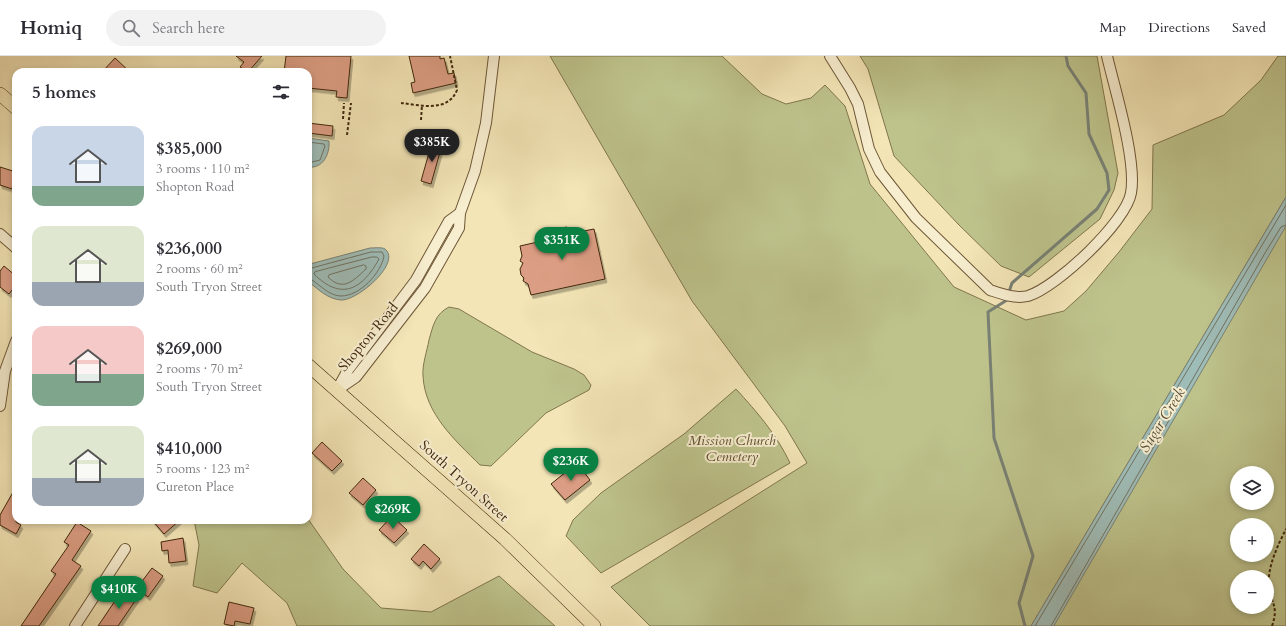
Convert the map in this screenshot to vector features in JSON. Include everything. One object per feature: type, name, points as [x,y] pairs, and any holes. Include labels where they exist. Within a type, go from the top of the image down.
[{"type":"main road","points":[[0,94],[12,104]]},
{"type":"main road","name":"South Tryon Street","points":[[312,368],[505,539],[594,626]]},
{"type":"street","name":"Shopton Road","points":[[337,390],[356,377],[425,288],[459,228],[460,213],[475,171],[482,142],[492,84],[494,56]]},
{"type":"street","points":[[830,56],[858,104],[874,161],[916,218],[990,290],[1004,295],[1018,297],[1029,296],[1056,279],[1088,252],[1113,225],[1125,208],[1131,193],[1130,154],[1107,56]]},
{"type":"street","points":[[0,234],[12,244]]},
{"type":"street","points":[[0,406],[5,371],[12,352]]},
{"type":"street","points":[[75,626],[125,549]]},
{"type":"path","points":[[401,103],[439,106],[452,100],[457,86],[450,56]]},
{"type":"path","points":[[342,119],[344,103]]},
{"type":"path","points":[[347,135],[351,103]]},
{"type":"path","points":[[421,120],[422,105]]},
{"type":"path","points":[[1272,626],[1276,614],[1269,586],[1270,568],[1286,529]]},
{"type":"green space","points":[[550,56],[722,56],[762,94],[786,104],[811,98],[825,85],[845,106],[870,184],[954,287],[1026,320],[1064,311],[1086,291],[1119,252],[1152,209],[1153,145],[1224,115],[1261,80],[1278,56],[1286,56],[1286,197],[1031,626],[650,626],[611,587],[807,463],[785,426],[692,301]]},
{"type":"green space","points":[[860,56],[1097,56],[1118,173],[1114,190],[1100,219],[1029,277],[1001,266],[959,225],[894,156],[868,69]]},
{"type":"green space","points":[[1286,211],[1286,626],[1034,626]]},
{"type":"green space","points":[[449,307],[459,309],[532,352],[574,369],[584,375],[591,385],[589,390],[546,413],[491,466],[480,465],[452,436],[435,414],[425,390],[423,367],[429,340],[435,321],[444,310]]},
{"type":"green space","name":"Mission Church Cemetery","points":[[736,389],[773,433],[790,463],[601,573],[566,536],[573,520],[601,493],[684,434]]},
{"type":"green space","points":[[195,524],[312,524],[343,569],[381,608],[431,612],[499,576],[555,626],[297,626],[287,603],[242,563],[217,593],[193,586],[199,545]]},
{"type":"water","points":[[312,139],[329,141],[327,155],[324,160],[318,166],[313,167]]},
{"type":"water","name":"Sugar Creek","points":[[1286,197],[1286,226],[1054,626],[1031,626]]},
{"type":"water","points":[[370,248],[385,249],[389,255],[388,263],[383,272],[375,280],[357,294],[348,299],[341,300],[324,294],[312,284],[312,263]]},
{"type":"building","points":[[236,56],[262,56],[252,68],[240,67],[244,62]]},
{"type":"building","points":[[286,56],[351,56],[347,98],[336,97],[337,91],[312,88],[312,68],[284,68]]},
{"type":"building","points":[[409,56],[440,56],[440,59],[444,58],[448,74],[454,73],[456,83],[413,93],[411,83],[415,82]]},
{"type":"building","points":[[115,58],[126,68],[106,68]]},
{"type":"building","points":[[312,123],[333,126],[332,136],[312,134]]},
{"type":"building","points":[[432,142],[442,145],[431,184],[421,181]]},
{"type":"building","points":[[0,167],[12,171],[12,189],[0,185]]},
{"type":"building","points":[[567,227],[569,234],[594,229],[605,279],[531,295],[528,284],[523,281],[524,278],[521,275],[520,269],[523,263],[520,261],[522,256],[520,246],[551,239],[550,230]]},
{"type":"building","points":[[4,266],[12,273],[12,290],[9,294],[0,287],[0,271]]},
{"type":"building","points":[[322,442],[342,461],[332,471],[312,453]]},
{"type":"building","points":[[577,463],[590,480],[565,500],[551,484]]},
{"type":"building","points":[[363,478],[376,490],[363,505],[349,493]]},
{"type":"building","points":[[12,494],[12,524],[21,525],[16,534],[0,525],[0,515]]},
{"type":"building","points":[[392,516],[407,530],[394,543],[379,530]]},
{"type":"building","points":[[76,524],[80,524],[91,531],[72,560],[81,566],[39,626],[21,626],[56,574],[51,571],[69,545],[64,542]]},
{"type":"building","points":[[155,524],[175,524],[164,534]]},
{"type":"building","points":[[183,538],[186,561],[169,563],[168,550],[162,551],[161,542]]},
{"type":"building","points":[[424,544],[440,559],[431,569],[423,561],[419,566],[411,559]]},
{"type":"building","points":[[152,568],[163,576],[148,597],[137,588]]},
{"type":"building","points":[[123,589],[137,598],[118,626],[98,626]]},
{"type":"building","points":[[229,602],[254,608],[250,624],[235,621],[234,626],[224,624]]},
{"type":"waterway","points":[[1010,289],[1012,283],[1097,209],[1109,190],[1107,173],[1089,134],[1086,93],[1068,66],[1066,56]]},
{"type":"waterway","points":[[1007,300],[988,312],[994,438],[1033,556],[1019,603],[1025,626]]}]
